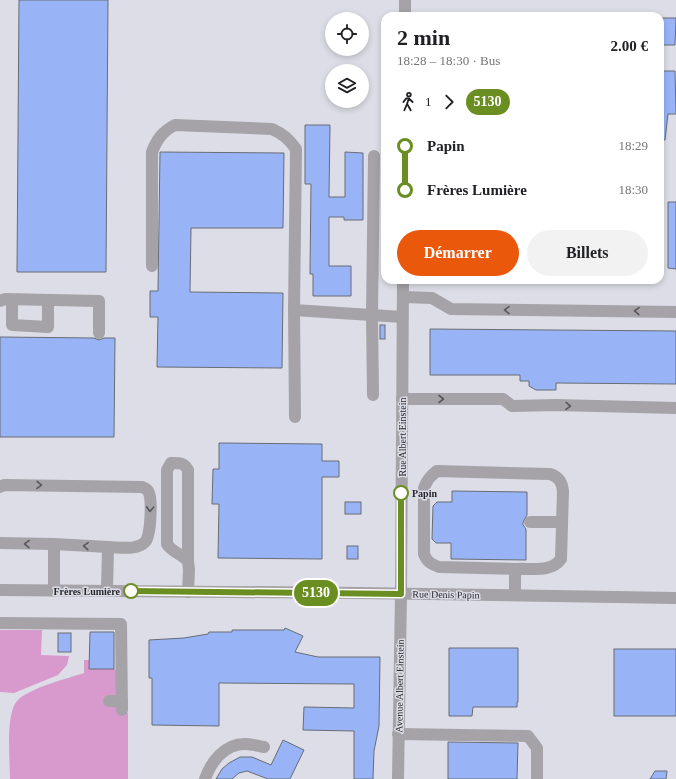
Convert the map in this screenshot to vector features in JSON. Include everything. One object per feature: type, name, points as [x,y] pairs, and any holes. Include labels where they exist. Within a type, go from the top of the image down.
[{"type":"street","points":[[405,12],[406,0]]},
{"type":"street","points":[[152,266],[152,152],[157,140],[165,130],[175,125],[272,129],[282,133],[290,140],[296,149],[294,310],[295,417]]},
{"type":"street","points":[[374,156],[372,316],[374,395]]},
{"type":"street","name":"Rue Albert Einstein","points":[[401,594],[403,284]]},
{"type":"street","points":[[403,297],[432,298],[451,309],[676,312]]},
{"type":"street","points":[[12,300],[12,325],[48,327],[48,300]]},
{"type":"street","points":[[0,301],[99,301],[99,333]]},
{"type":"street","points":[[294,310],[402,317]]},
{"type":"street","points":[[402,399],[502,399],[512,406],[556,405],[676,408]]},
{"type":"street","points":[[188,561],[182,554],[169,548],[167,544],[167,470],[171,463],[183,463],[188,470],[188,561],[190,570],[188,592]]},
{"type":"street","points":[[437,471],[550,474],[556,476],[562,484],[563,491],[561,559],[557,565],[548,568],[515,569],[439,567],[431,564],[426,559],[424,554],[424,488],[428,479],[433,474],[437,471]]},
{"type":"street","points":[[0,487],[4,485],[142,486],[147,489],[149,493],[150,503],[148,538],[137,547],[0,543]]},
{"type":"street","points":[[530,522],[562,522]]},
{"type":"street","points":[[54,544],[54,591]]},
{"type":"street","points":[[107,591],[108,547]]},
{"type":"street","points":[[515,569],[515,595]]},
{"type":"street","name":"Rue Denis Papin","points":[[0,590],[676,598]]},
{"type":"street","name":"Avenue Albert Einstein","points":[[398,779],[401,594]]},
{"type":"street","points":[[0,622],[121,624],[122,705],[109,701]]},
{"type":"street","points":[[398,734],[528,736],[537,748],[537,779]]},
{"type":"street","points":[[205,779],[214,760],[224,751],[234,746],[245,744],[264,747]]},
{"type":"shaded area","points":[[0,630],[42,630],[41,655],[69,656],[67,665],[58,675],[14,693],[0,692]]},
{"type":"shaded area","points":[[84,660],[89,660],[89,669],[118,669],[118,694],[115,706],[118,708],[118,714],[128,713],[128,779],[10,779],[9,737],[11,715],[14,706],[24,695],[32,691],[84,673]]},
{"type":"building","points":[[19,0],[108,0],[106,272],[17,272]]},
{"type":"building","points":[[664,18],[676,18],[675,45],[664,45]]},
{"type":"building","points":[[664,71],[675,71],[676,114],[668,114],[665,140]]},
{"type":"building","points":[[305,125],[330,125],[329,197],[345,197],[345,152],[363,153],[363,220],[344,220],[344,217],[329,217],[329,266],[351,266],[351,296],[313,296],[313,274],[310,274],[311,184],[305,184]]},
{"type":"building","points":[[160,152],[284,153],[283,228],[191,228],[190,292],[283,293],[282,368],[157,367],[158,317],[150,317],[150,291],[158,291]]},
{"type":"building","points":[[668,202],[676,202],[676,269],[668,268]]},
{"type":"building","points":[[380,325],[385,325],[385,339],[380,339]]},
{"type":"building","points":[[430,329],[676,331],[676,384],[556,383],[556,390],[536,390],[529,386],[529,381],[520,381],[520,375],[430,375]]},
{"type":"building","points":[[0,337],[94,338],[99,340],[104,338],[115,338],[114,437],[0,437]]},
{"type":"building","points":[[219,443],[322,444],[322,461],[339,461],[339,477],[322,477],[322,559],[218,558],[219,504],[212,504],[213,469],[219,469]]},
{"type":"building","points":[[452,491],[527,492],[527,515],[523,522],[526,529],[526,560],[451,559],[451,543],[436,543],[432,539],[433,506],[437,502],[452,502]]},
{"type":"building","points":[[345,502],[361,502],[361,514],[345,514]]},
{"type":"building","points":[[347,546],[358,546],[358,559],[347,559]]},
{"type":"building","points":[[285,628],[303,636],[295,652],[318,657],[380,657],[379,726],[374,751],[373,779],[354,779],[354,731],[303,730],[304,707],[354,708],[354,684],[219,683],[219,726],[152,725],[152,678],[149,678],[149,640],[184,638],[208,634],[209,632],[232,632],[232,630],[284,630]]},
{"type":"building","points":[[90,632],[114,632],[114,669],[89,669]]},
{"type":"building","points":[[58,633],[71,633],[71,652],[58,652]]},
{"type":"building","points":[[449,648],[518,648],[517,707],[473,707],[472,716],[449,716]]},
{"type":"building","points":[[614,649],[676,649],[676,716],[614,716]]},
{"type":"building","points":[[283,740],[304,750],[290,779],[268,779],[247,771],[239,773],[232,779],[216,779],[222,769],[240,757],[252,757],[271,765]]},
{"type":"building","points":[[448,742],[518,743],[517,779],[448,779]]},
{"type":"building","points":[[655,771],[667,771],[666,779],[650,779]]},
{"type":"bus line","name":"5130","points":[[131,591],[401,594],[401,493]]},
{"type":"place","name":"Papin","points":[[401,493]]},
{"type":"place","name":"Frères Lumière","points":[[131,591]]}]
